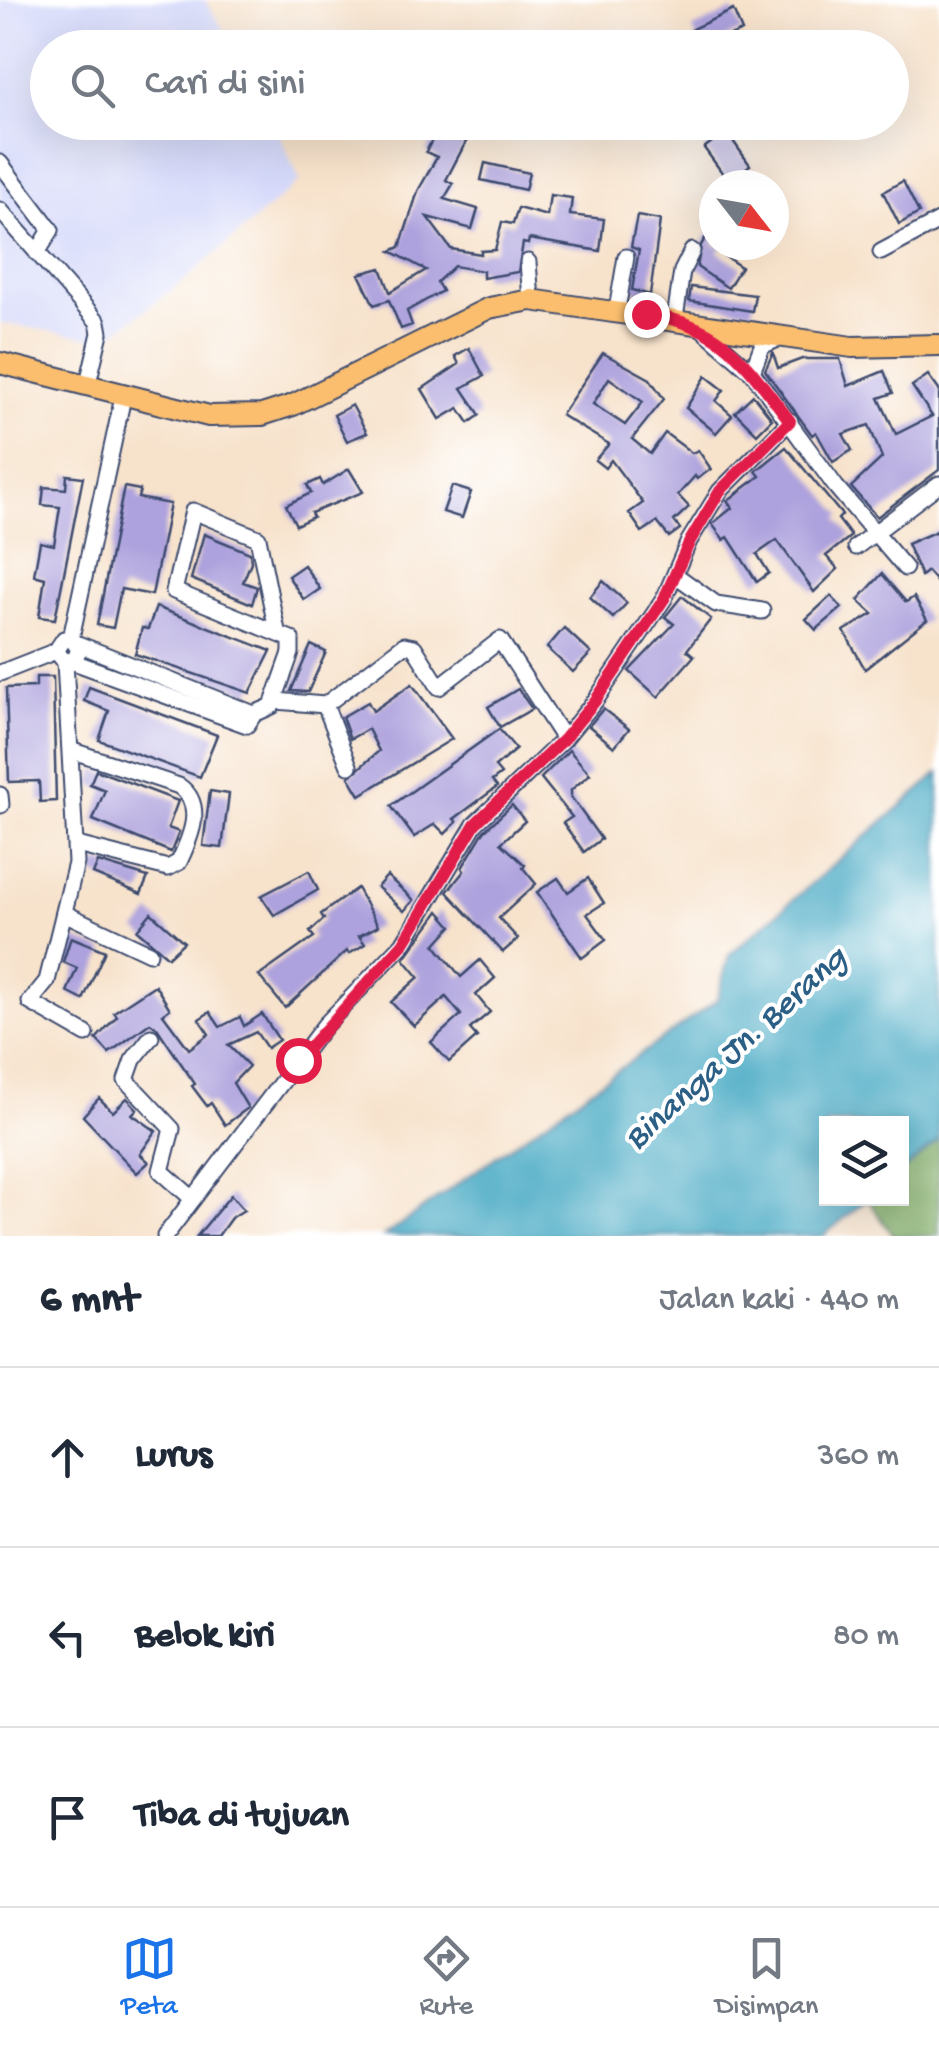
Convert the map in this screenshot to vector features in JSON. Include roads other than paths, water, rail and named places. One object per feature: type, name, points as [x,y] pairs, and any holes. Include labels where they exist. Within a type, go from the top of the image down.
[{"type":"main road","points":[[0,363],[222,418],[262,415],[294,405],[489,308],[529,284],[680,318],[852,347],[939,345]]},
{"type":"street","points":[[0,163],[50,230],[37,253]]},
{"type":"street","points":[[0,210],[100,328],[88,384]]},
{"type":"street","points":[[880,252],[939,222]]},
{"type":"street","points":[[692,250],[678,295],[680,318],[726,345],[752,372],[904,568]]},
{"type":"street","points":[[617,302],[626,257]]},
{"type":"street","points":[[752,372],[762,346],[787,335]]},
{"type":"street","points":[[74,641],[123,396]]},
{"type":"street","points":[[165,1236],[325,1025],[403,944],[475,824],[564,739],[595,701],[677,576],[690,541],[720,491],[790,421]]},
{"type":"street","points":[[856,547],[873,530],[939,484]]},
{"type":"street","points":[[276,701],[293,646],[291,639],[174,591],[193,511],[258,538],[277,631]]},
{"type":"street","points":[[677,576],[716,604],[762,612]]},
{"type":"street","points":[[0,674],[64,658],[247,725],[254,714],[276,701],[325,705],[404,645],[414,647],[439,687],[500,640],[564,739]]},
{"type":"street","points":[[86,1034],[30,1002],[47,981],[77,845],[73,751],[59,641],[74,641],[254,714]]},
{"type":"street","points":[[325,705],[350,766]]},
{"type":"street","points":[[73,751],[180,786],[190,796],[194,816],[179,862],[168,868],[77,845]]},
{"type":"street","points":[[0,795],[1,805]]},
{"type":"street","points":[[64,913],[149,953]]},
{"type":"street","points":[[150,1037],[133,1060],[126,1080],[172,1129],[160,1165],[193,1200]]},
{"type":"water","name":"Binanga Jn. Berang","points":[[939,773],[939,1140],[909,1165],[909,1116],[819,1116],[819,1206],[859,1206],[823,1236],[384,1236],[717,1000],[729,955]]}]
